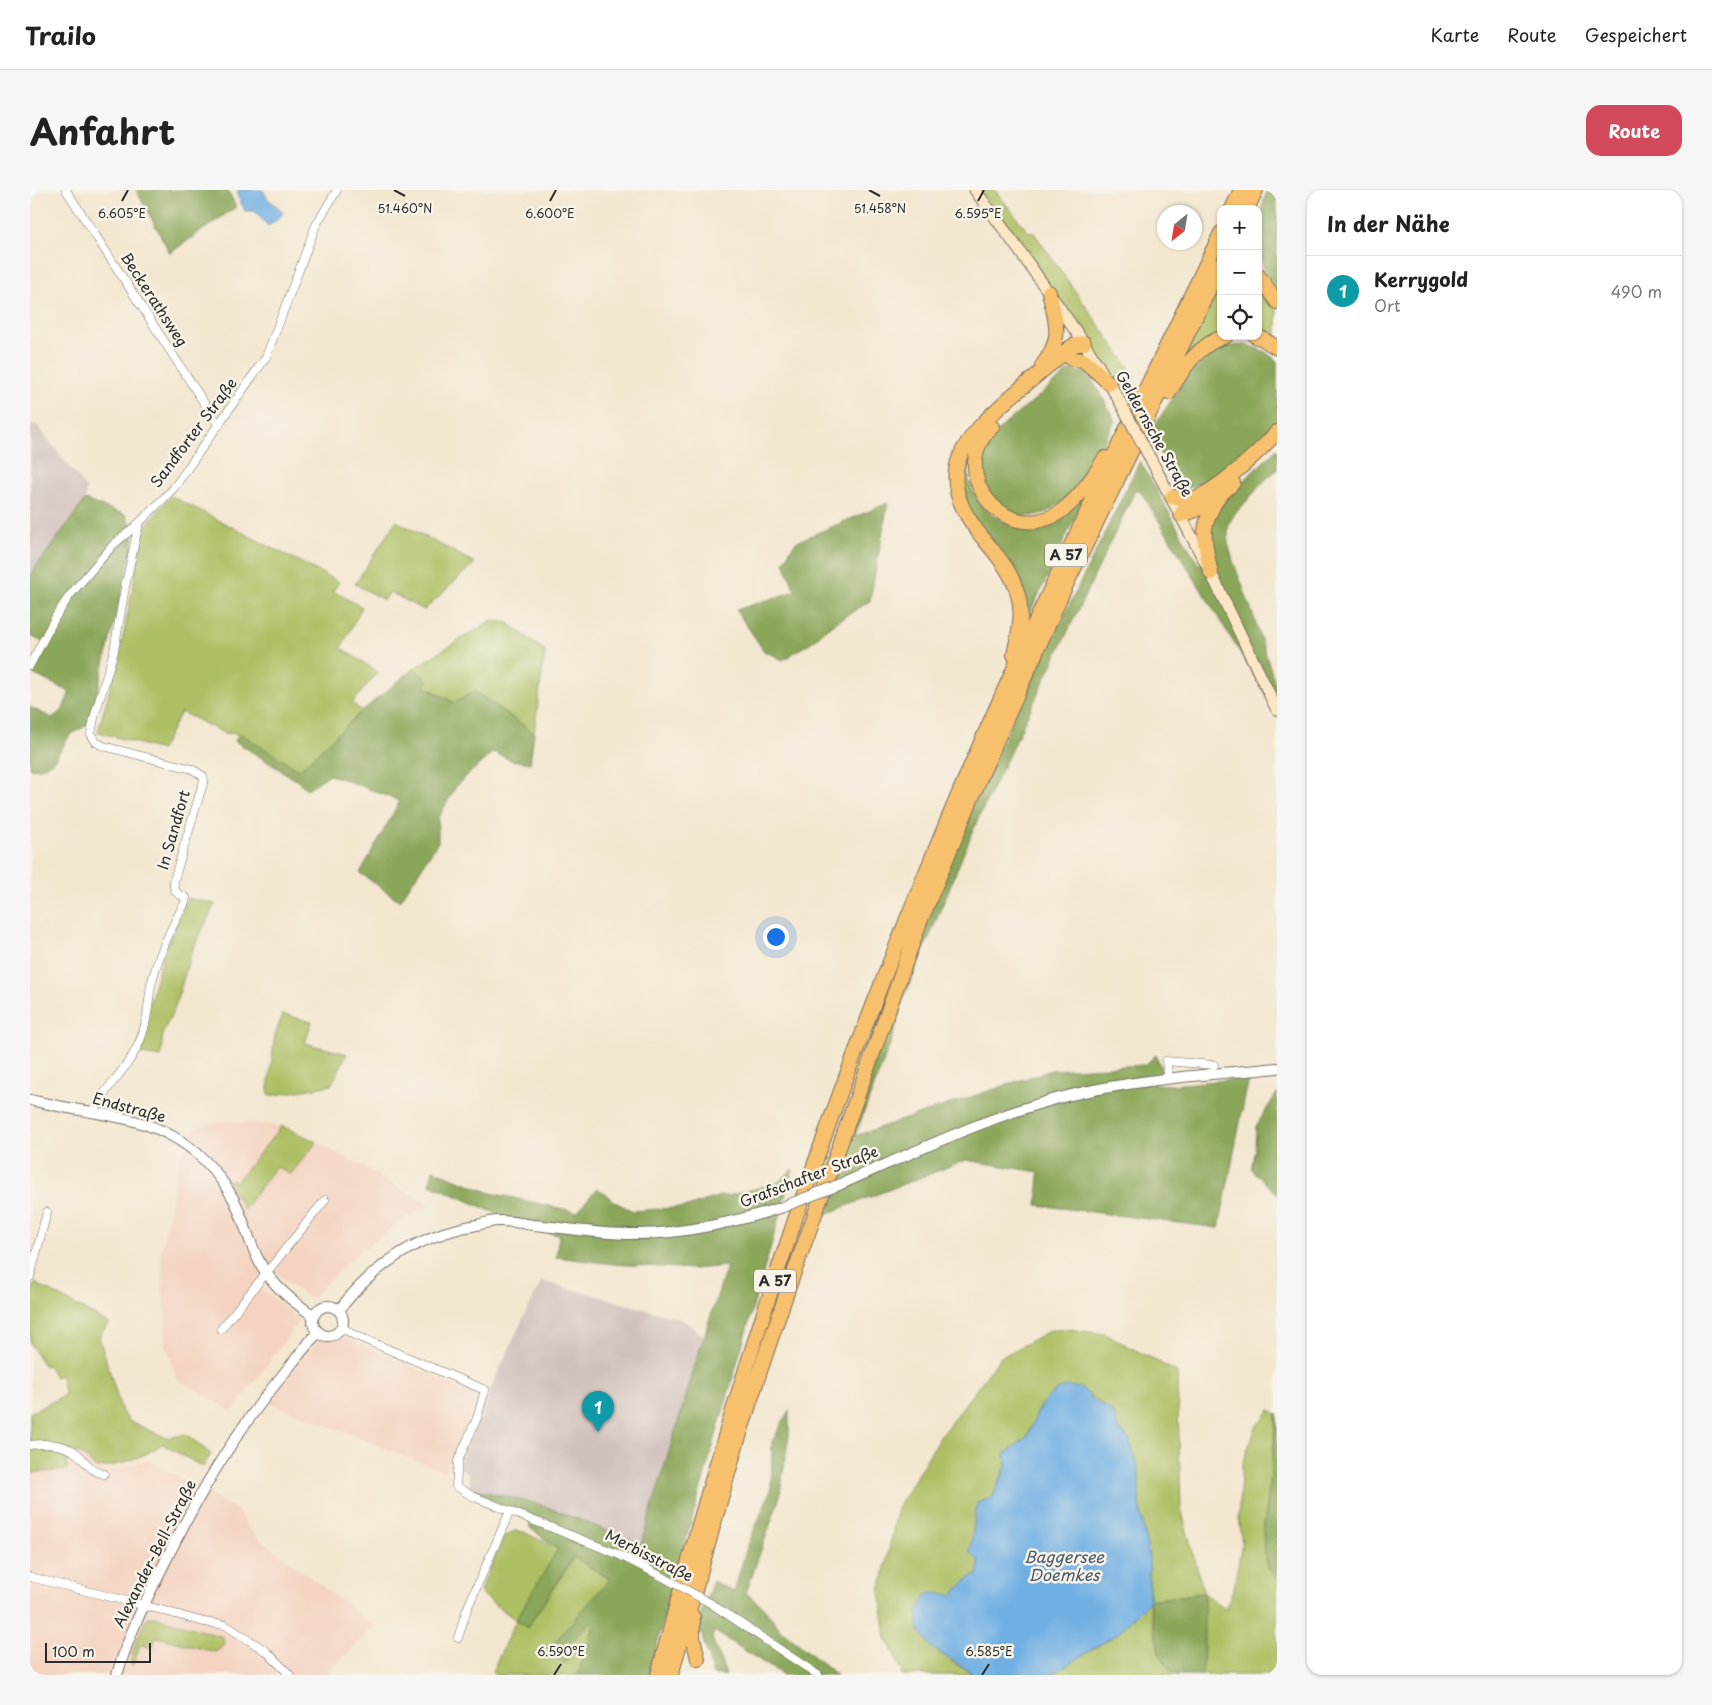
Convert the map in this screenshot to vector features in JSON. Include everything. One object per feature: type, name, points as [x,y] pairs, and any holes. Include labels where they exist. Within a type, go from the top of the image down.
[{"type":"highway","points":[[1234,205],[1241,190]]},
{"type":"highway","points":[[1249,205],[1258,190]]},
{"type":"highway","points":[[1255,205],[1258,190]]},
{"type":"highway","name":"A 57","points":[[658,1675],[702,1515],[771,1290],[815,1162],[916,895],[1008,680],[1217,241]]},
{"type":"highway","name":"A 57","points":[[672,1675],[735,1449],[787,1292],[920,922],[980,778],[1061,596],[1217,272]]},
{"type":"highway","points":[[1262,281],[1277,302]]},
{"type":"highway","points":[[1034,377],[1046,361],[1056,340],[1057,328],[1049,292]]},
{"type":"highway","points":[[1262,338],[1277,348]]},
{"type":"highway","points":[[1146,423],[1157,412],[1192,358],[1203,347],[1217,340]]},
{"type":"highway","points":[[1084,343],[1072,359],[1037,386],[983,435],[977,449],[975,465],[976,480],[982,494],[991,506],[1015,520],[1042,520],[1056,515],[1081,492],[1110,448],[1126,429]]},
{"type":"highway","points":[[1008,680],[1021,621],[1018,593],[1002,562],[972,525],[959,503],[956,470],[964,448],[979,428],[1034,377],[1074,345],[1084,343]]},
{"type":"highway","points":[[1072,359],[1086,362],[1109,383]]},
{"type":"highway","points":[[1181,515],[1187,506],[1246,462],[1277,432]]},
{"type":"highway","points":[[1181,515],[1193,512],[1219,496],[1277,440]]},
{"type":"highway","points":[[1211,573],[1203,539],[1205,524],[1219,496]]},
{"type":"highway","points":[[1172,497],[1195,500]]},
{"type":"highway","points":[[698,1659],[692,1637],[692,1624],[706,1552]]},
{"type":"main road","name":"Geldernsche Straße","points":[[975,190],[1049,292],[1084,343],[1118,398],[1211,573],[1277,710]]},
{"type":"street","name":"Beckerathsweg","points":[[66,190],[219,426]]},
{"type":"street","name":"Sandforter Straße","points":[[30,665],[56,616],[70,595],[113,545],[173,489],[266,357],[316,225],[338,190]]},
{"type":"street","name":"In Sandfort","points":[[92,1112],[136,1050],[143,1033],[152,985],[163,947],[185,903],[186,898],[176,893],[173,889],[174,880],[204,780],[203,776],[192,769],[103,746],[96,742],[91,734],[114,651],[139,522]]},
{"type":"street","points":[[1169,1080],[1166,1061],[1214,1065]]},
{"type":"street","name":"Grafschafter Straße","points":[[338,1310],[370,1275],[389,1260],[415,1244],[466,1226],[499,1221],[579,1230],[638,1234],[692,1230],[728,1223],[780,1208],[841,1184],[964,1130],[1038,1104],[1102,1089],[1277,1068]]},
{"type":"street","name":"Endstraße","points":[[30,1100],[125,1119],[169,1134],[191,1148],[207,1163],[234,1200],[266,1272],[284,1294],[314,1316]]},
{"type":"street","points":[[221,1329],[325,1200]]},
{"type":"street","points":[[30,1277],[47,1212]]},
{"type":"street","points":[[322,1307],[334,1307],[338,1310],[343,1318],[342,1327],[336,1334],[327,1335],[319,1332],[314,1325],[314,1316],[322,1307]]},
{"type":"street","name":"Merbisstraße","points":[[342,1327],[352,1334],[485,1390],[477,1418],[458,1461],[456,1486],[472,1496],[615,1552],[661,1576],[710,1603],[818,1675]]},
{"type":"street","name":"Alexander-Bell-Straße","points":[[117,1675],[143,1604],[188,1516],[230,1447],[254,1412],[319,1332]]},
{"type":"street","points":[[30,1444],[63,1446],[76,1453],[94,1471],[104,1474]]},
{"type":"street","points":[[458,1638],[467,1609],[510,1511]]},
{"type":"street","points":[[30,1577],[143,1604],[204,1622],[224,1625],[266,1651],[290,1675]]},
{"type":"shaded area","points":[[36,424],[86,488],[85,500],[30,575],[30,427]]},
{"type":"shaded area","points":[[228,1121],[278,1126],[349,1159],[430,1205],[397,1223],[358,1253],[310,1299],[273,1271],[260,1288],[300,1320],[232,1411],[177,1379],[166,1344],[161,1254],[180,1157],[196,1126]]},
{"type":"shaded area","points":[[542,1281],[681,1319],[704,1336],[641,1544],[542,1505],[469,1488],[470,1477],[460,1466],[462,1456],[485,1406],[489,1392]]},
{"type":"shaded area","points":[[347,1338],[479,1395],[445,1472],[268,1402],[318,1339]]},
{"type":"shaded area","points":[[30,1445],[79,1449],[105,1472],[147,1460],[236,1509],[253,1534],[375,1626],[326,1675],[30,1675]]},
{"type":"green space","points":[[136,190],[228,190],[236,207],[170,253]]},
{"type":"green space","points":[[979,190],[995,190],[1028,232],[1034,233],[1135,376],[1129,394],[1113,380]]},
{"type":"green space","points":[[1267,190],[1277,190],[1277,291],[1262,263],[1262,210]]},
{"type":"green space","points":[[1262,289],[1277,310],[1277,343],[1262,334]]},
{"type":"green space","points":[[1217,293],[1217,338],[1175,377]]},
{"type":"green space","points":[[1249,345],[1266,352],[1277,361],[1277,423],[1257,445],[1220,474],[1182,491],[1149,434],[1186,378],[1221,346]]},
{"type":"green space","points":[[1070,370],[1087,373],[1115,421],[1073,494],[1045,513],[1031,516],[1016,515],[998,505],[983,486],[981,457],[991,438],[1004,425]]},
{"type":"green space","points":[[976,436],[969,467],[969,480],[976,497],[984,507],[1004,522],[1028,528],[1040,527],[1056,521],[1085,496],[1024,626],[1025,615],[975,524],[959,479],[963,460]]},
{"type":"green space","points":[[1277,449],[1277,470],[1267,478],[1234,515],[1228,525],[1228,543],[1277,689],[1277,713],[1143,495],[1136,489],[977,821],[902,1003],[894,1034],[855,1136],[1051,1070],[1145,1065],[1156,1055],[1163,1073],[1137,1083],[1170,1085],[1250,1078],[1219,1228],[1037,1205],[1039,1172],[966,1160],[826,1214],[841,1184],[835,1157],[878,1033],[984,779],[1140,461],[1198,564],[1214,561],[1209,542],[1210,523],[1225,498]]},
{"type":"green space","points":[[171,496],[339,582],[333,591],[362,607],[341,648],[378,672],[352,703],[362,711],[299,770],[239,734],[224,733],[181,712],[161,750],[98,732],[120,652],[145,526]]},
{"type":"green space","points":[[85,500],[126,515],[134,532],[132,550],[98,689],[87,725],[70,735],[53,762],[38,769],[30,768],[30,707],[52,718],[62,711],[70,692],[33,674],[45,643],[30,636],[30,575]]},
{"type":"green space","points":[[888,503],[870,601],[827,628],[816,639],[783,660],[764,651],[736,610],[795,591],[784,563],[796,542]]},
{"type":"green space","points":[[396,521],[475,563],[424,610],[390,592],[384,600],[355,584]]},
{"type":"green space","points":[[490,621],[507,622],[545,651],[534,733],[474,691],[455,703],[424,686],[428,681],[414,668]]},
{"type":"green space","points":[[414,668],[428,681],[424,686],[455,703],[474,691],[534,733],[530,763],[511,760],[493,752],[457,785],[438,818],[438,842],[400,901],[360,873],[400,801],[329,775],[307,789],[235,741],[239,733],[299,770],[362,711]]},
{"type":"green space","points":[[188,898],[215,904],[191,953],[175,1007],[163,1033],[161,1057],[136,1053],[163,954]]},
{"type":"green space","points":[[283,1014],[312,1022],[305,1043],[347,1054],[331,1085],[270,1096],[268,1089],[275,1035]]},
{"type":"green space","points":[[1277,1093],[1277,1194],[1251,1169],[1255,1148],[1256,1126]]},
{"type":"green space","points":[[282,1126],[317,1142],[290,1175],[276,1167],[244,1209],[228,1182],[231,1179],[236,1182]]},
{"type":"green space","points":[[793,1169],[668,1602],[649,1675],[578,1675],[594,1626],[590,1622],[569,1644],[571,1655],[565,1663],[546,1652],[610,1579],[574,1557],[527,1628],[516,1620],[558,1549],[530,1528],[529,1521],[468,1492],[469,1488],[542,1505],[641,1544],[727,1266],[694,1269],[613,1264],[556,1257],[559,1235],[533,1230],[430,1184],[433,1170],[491,1193],[577,1212],[597,1188],[617,1203],[633,1211],[687,1207],[720,1196],[727,1196],[778,1183]]},
{"type":"green space","points":[[35,1283],[110,1324],[99,1337],[122,1412],[129,1421],[167,1438],[186,1434],[211,1454],[203,1467],[162,1444],[130,1460],[113,1466],[96,1468],[81,1454],[30,1443],[30,1413],[65,1395],[60,1375],[55,1377],[48,1365],[44,1366],[30,1343],[30,1297]]},
{"type":"green space","points":[[1069,1329],[1105,1334],[1177,1372],[1181,1509],[1204,1593],[1149,1600],[1149,1559],[1139,1502],[1139,1471],[1129,1439],[1118,1427],[1114,1413],[1080,1388],[1067,1387],[1057,1390],[1038,1411],[1027,1437],[1005,1454],[1006,1466],[992,1498],[979,1561],[979,1574],[969,1578],[952,1595],[952,1662],[975,1675],[900,1675],[902,1671],[886,1638],[880,1592],[898,1507],[940,1437],[1000,1358],[1051,1330]]},
{"type":"green space","points":[[789,1410],[789,1436],[779,1499],[746,1593],[764,1608],[780,1629],[837,1675],[783,1675],[714,1631],[712,1638],[726,1675],[713,1675],[699,1619],[713,1581],[734,1592],[746,1550],[771,1490],[772,1442]]},
{"type":"green space","points":[[1270,1410],[1276,1414],[1270,1484],[1263,1532],[1266,1564],[1277,1579],[1277,1671],[1273,1675],[1200,1675],[1204,1593],[1225,1609],[1234,1588],[1242,1542],[1238,1518],[1242,1464],[1257,1425]]},
{"type":"green space","points":[[1277,1413],[1277,1579],[1266,1564],[1263,1532]]},
{"type":"green space","points":[[49,1447],[63,1454],[67,1470],[30,1473],[30,1449]]},
{"type":"green space","points":[[515,1531],[524,1532],[558,1549],[516,1620],[482,1595],[480,1591],[504,1537]]},
{"type":"green space","points":[[574,1557],[611,1580],[546,1652],[565,1663],[569,1644],[590,1621],[594,1626],[578,1675],[495,1675],[492,1672],[516,1620],[527,1628]]},
{"type":"green space","points":[[1204,1593],[1202,1675],[1170,1675],[1172,1673],[1159,1652],[1149,1600]]},
{"type":"green space","points":[[1149,1602],[1159,1652],[1173,1674],[1051,1675],[1117,1634]]},
{"type":"green space","points":[[148,1617],[155,1617],[223,1637],[224,1643],[215,1652],[157,1637],[155,1638],[153,1648],[140,1645],[133,1665],[131,1665],[136,1641]]},
{"type":"water","points":[[238,190],[263,190],[267,198],[282,211],[282,215],[270,225],[267,225],[255,211],[245,211],[238,196]]},
{"type":"water","name":"Baggersee Doemkes","points":[[1067,1386],[1082,1388],[1095,1401],[1114,1413],[1118,1427],[1129,1439],[1139,1471],[1139,1502],[1149,1559],[1149,1602],[1117,1634],[1051,1675],[975,1675],[932,1648],[919,1631],[917,1612],[928,1593],[952,1595],[969,1578],[979,1574],[979,1561],[970,1553],[977,1503],[992,1498],[1006,1467],[1005,1454],[1027,1437],[1038,1411],[1047,1398],[1057,1390]]},
{"type":"place","name":"Kerrygold","points":[[598,1432]]}]
